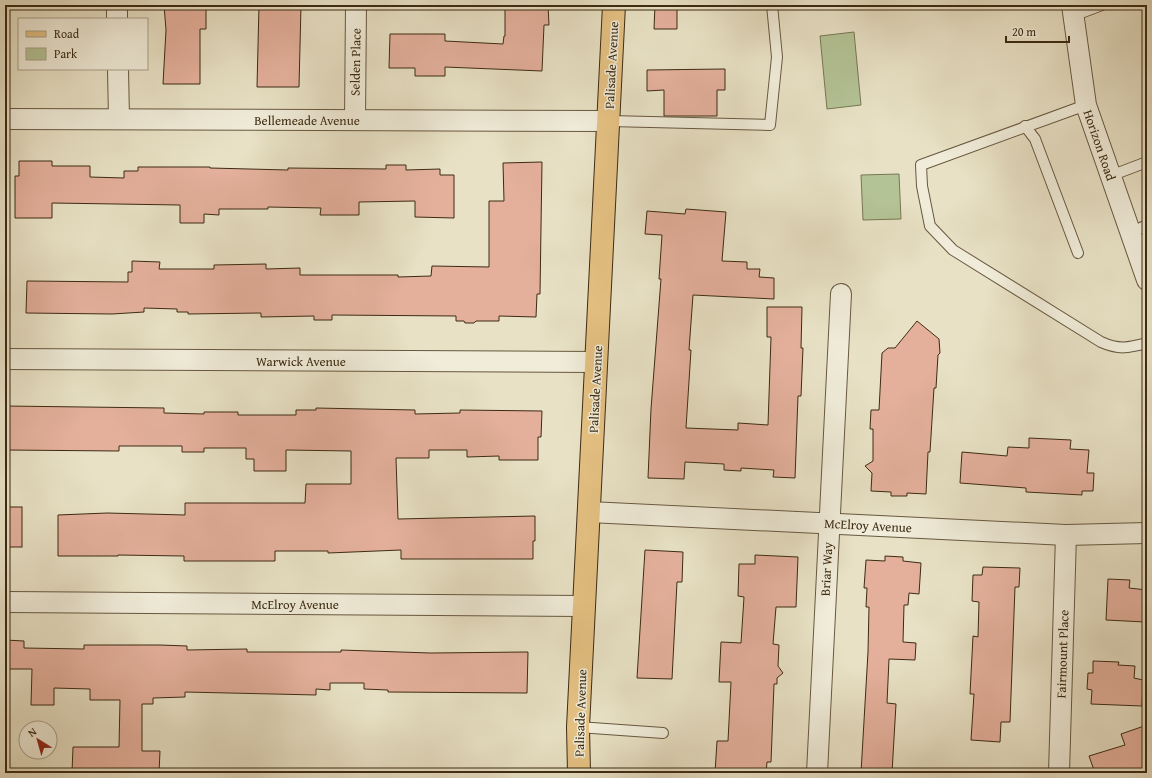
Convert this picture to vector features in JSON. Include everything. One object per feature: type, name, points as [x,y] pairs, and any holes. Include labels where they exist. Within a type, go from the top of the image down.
[{"type":"main road","name":"Palisade Avenue","points":[[579,773],[578,727],[614,5]]},
{"type":"street","points":[[117,5],[117,18]]},
{"type":"street","name":"Selden Place","points":[[354,120],[356,5]]},
{"type":"street","name":"Horizon Road","points":[[1073,10],[1086,105],[1110,176],[1138,229],[1147,280]]},
{"type":"street","points":[[118,70],[119,119]]},
{"type":"street","name":"Bellemeade Avenue","points":[[5,119],[609,121]]},
{"type":"street","name":"Briar Way","points":[[817,773],[828,523],[841,294]]},
{"type":"street","name":"Warwick Avenue","points":[[5,359],[596,362]]},
{"type":"street","name":"McElroy Avenue","points":[[589,512],[1066,535],[1147,532]]},
{"type":"street","name":"Fairmount Place","points":[[1059,773],[1066,535]]},
{"type":"street","name":"McElroy Avenue","points":[[5,602],[584,606]]},
{"type":"lane","points":[[609,121],[770,125],[777,57],[772,5]]},
{"type":"lane","points":[[1073,10],[1102,5]]},
{"type":"lane","points":[[1086,105],[921,165],[922,186],[930,226],[953,250],[1101,342],[1112,347],[1130,348],[1147,343]]},
{"type":"lane","points":[[1026,126],[1035,139],[1078,253]]},
{"type":"lane","points":[[1110,176],[1147,162]]},
{"type":"lane","points":[[578,727],[663,733]]},
{"type":"green space","points":[[854,32],[861,105],[827,109],[820,36]]},
{"type":"green space","points":[[899,174],[901,219],[863,220],[861,175]]},
{"type":"building","points":[[164,5],[206,5],[206,29],[200,29],[200,84],[163,84],[166,30]]},
{"type":"building","points":[[259,5],[301,5],[299,87],[257,87]]},
{"type":"building","points":[[505,5],[548,5],[549,25],[544,25],[542,71],[445,67],[445,76],[415,76],[415,68],[389,68],[390,34],[445,34],[445,41],[503,44],[505,36]]},
{"type":"building","points":[[655,5],[677,5],[677,29],[654,29]]},
{"type":"building","points":[[725,69],[725,90],[717,90],[717,116],[664,116],[664,90],[647,91],[647,70]]},
{"type":"building","points":[[19,161],[52,161],[52,166],[90,166],[90,177],[124,178],[124,171],[138,171],[138,167],[210,167],[288,170],[288,168],[386,169],[386,165],[406,165],[406,170],[440,169],[440,175],[454,175],[454,218],[415,217],[415,201],[359,202],[359,215],[320,215],[321,208],[268,207],[268,209],[219,209],[219,215],[204,214],[204,223],[180,223],[180,205],[52,203],[52,218],[15,218],[15,176],[19,176]]},
{"type":"building","points":[[542,162],[540,294],[537,294],[536,317],[499,316],[499,321],[476,321],[474,323],[465,323],[464,321],[456,321],[456,316],[332,315],[332,320],[314,320],[314,316],[261,317],[261,313],[188,314],[188,312],[177,312],[177,309],[144,308],[144,312],[112,314],[26,313],[27,281],[128,282],[128,272],[132,272],[132,261],[160,262],[159,269],[214,269],[214,265],[266,264],[266,269],[300,268],[300,275],[398,275],[398,277],[431,276],[432,266],[489,267],[489,201],[504,201],[503,163]]},
{"type":"building","points":[[686,209],[726,212],[722,261],[747,262],[747,269],[760,269],[759,277],[774,278],[774,299],[693,295],[686,428],[738,430],[738,423],[768,425],[771,337],[767,337],[767,307],[802,307],[801,348],[803,348],[801,396],[798,396],[795,478],[773,477],[774,470],[741,468],[741,471],[724,470],[724,464],[685,462],[684,479],[648,478],[651,409],[661,279],[659,279],[662,235],[645,234],[647,211],[685,214]]},
{"type":"building","points":[[917,321],[939,339],[940,353],[938,355],[936,388],[934,388],[926,494],[907,493],[907,496],[891,496],[891,492],[871,491],[872,473],[865,466],[873,461],[873,429],[870,429],[871,410],[879,410],[882,353],[888,348],[895,348]]},
{"type":"building","points":[[5,406],[164,408],[164,413],[204,414],[204,412],[238,412],[238,415],[296,415],[296,410],[316,410],[316,408],[415,410],[415,414],[460,413],[460,410],[542,411],[541,437],[538,437],[538,460],[499,460],[499,456],[467,457],[467,450],[429,450],[429,458],[396,458],[398,519],[535,516],[533,559],[401,559],[401,550],[328,553],[328,551],[275,551],[275,561],[184,561],[184,556],[58,556],[58,515],[107,513],[185,515],[185,503],[305,503],[306,484],[351,484],[351,451],[286,450],[286,471],[254,471],[254,459],[246,459],[246,448],[204,448],[204,452],[182,452],[182,446],[119,446],[119,451],[5,450]]},
{"type":"building","points":[[1029,438],[1071,440],[1070,449],[1089,450],[1087,473],[1094,473],[1093,491],[1082,491],[1082,495],[1026,492],[1026,488],[960,483],[962,452],[1007,456],[1008,447],[1029,448]]},
{"type":"building","points":[[5,507],[22,507],[22,547],[5,547]]},
{"type":"building","points":[[645,550],[683,552],[682,582],[677,582],[672,679],[637,678]]},
{"type":"building","points":[[755,555],[798,557],[796,607],[776,607],[773,644],[779,645],[778,666],[783,673],[777,678],[777,684],[774,684],[771,762],[767,762],[766,773],[715,773],[717,741],[728,741],[731,682],[719,682],[721,642],[741,643],[744,597],[738,596],[739,564],[755,564]]},
{"type":"building","points":[[885,556],[903,557],[903,561],[921,563],[919,594],[909,593],[908,605],[904,605],[903,642],[916,643],[915,660],[889,659],[887,703],[896,704],[892,773],[861,773],[868,652],[869,607],[866,607],[867,588],[864,588],[866,560],[885,561]]},
{"type":"building","points":[[983,567],[1020,568],[1019,587],[1015,587],[1010,722],[1001,722],[1000,742],[971,740],[974,694],[970,694],[973,636],[978,637],[979,602],[972,601],[973,575],[982,575]]},
{"type":"building","points":[[1108,579],[1130,580],[1129,588],[1147,590],[1145,622],[1106,620]]},
{"type":"building","points":[[5,640],[24,641],[24,648],[84,649],[84,645],[160,645],[187,646],[187,650],[247,649],[247,652],[341,652],[341,650],[430,653],[528,652],[527,693],[388,692],[388,690],[364,689],[364,683],[330,683],[330,690],[316,689],[316,695],[185,692],[185,697],[153,698],[153,704],[142,704],[142,751],[160,751],[159,773],[72,773],[73,747],[119,747],[120,700],[90,700],[90,689],[54,688],[54,705],[31,705],[32,669],[5,669]]},
{"type":"building","points":[[1093,661],[1119,662],[1118,665],[1135,666],[1134,678],[1143,680],[1142,706],[1091,704],[1092,690],[1087,689],[1088,673],[1093,673]]},
{"type":"building","points":[[1147,725],[1147,773],[1095,773],[1089,756],[1125,745],[1121,734]]}]
